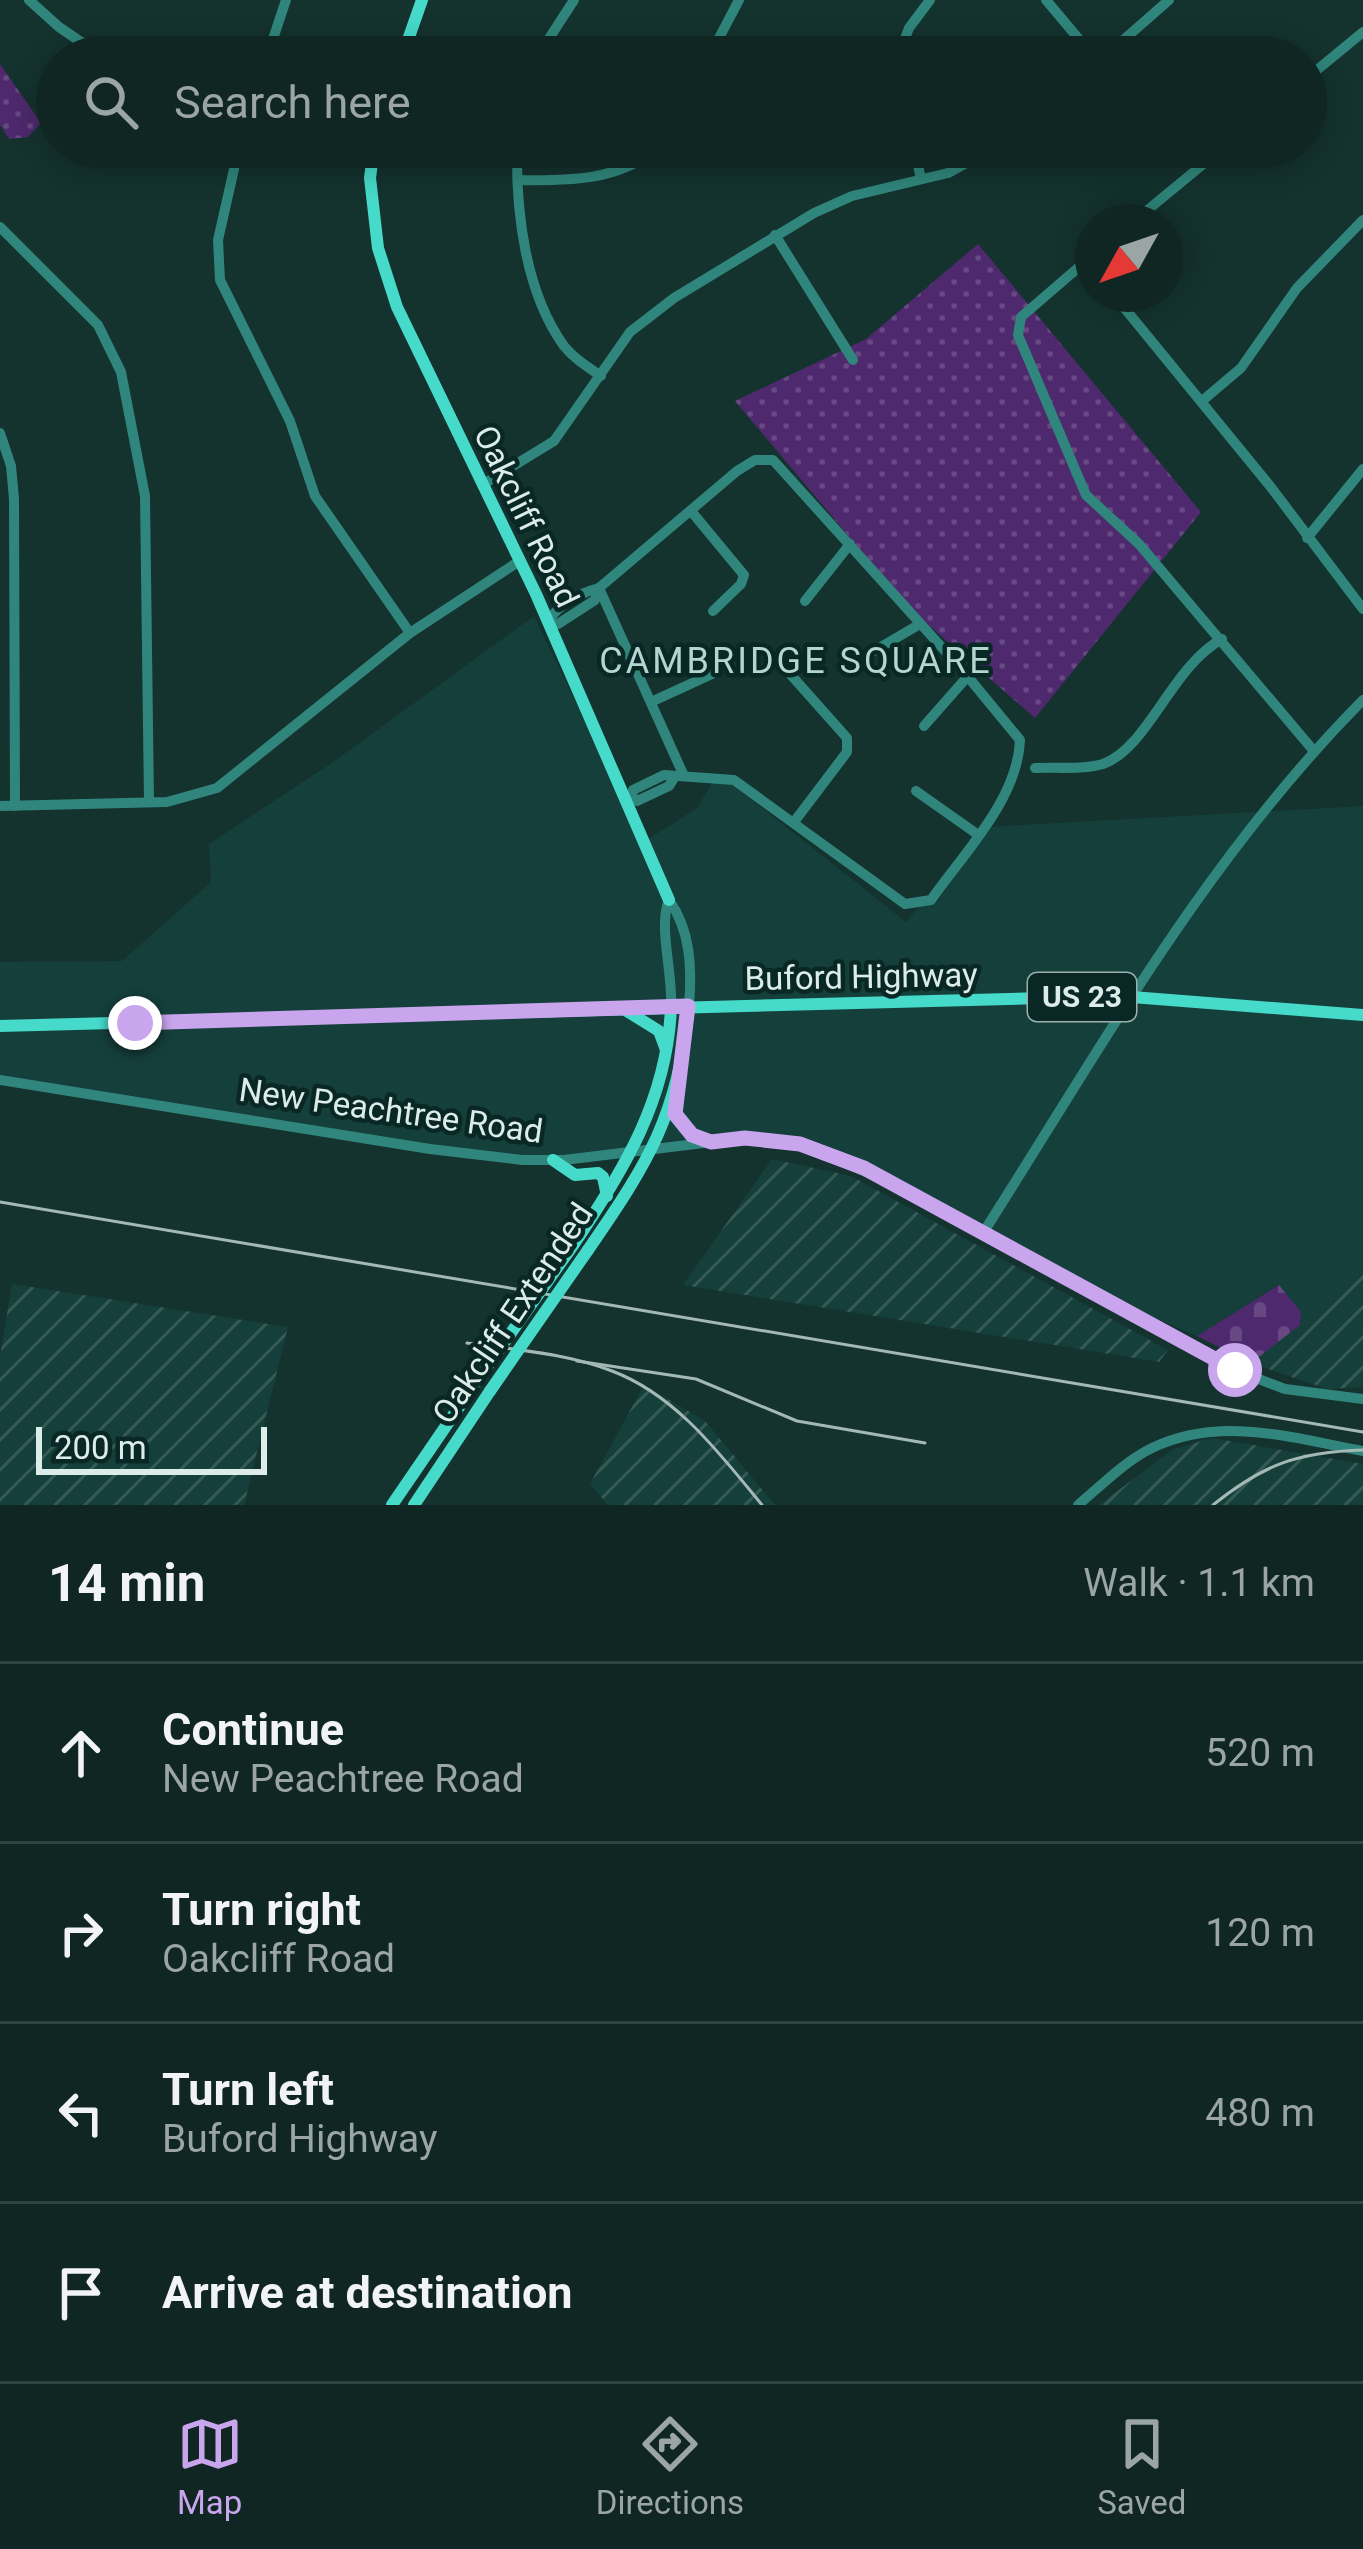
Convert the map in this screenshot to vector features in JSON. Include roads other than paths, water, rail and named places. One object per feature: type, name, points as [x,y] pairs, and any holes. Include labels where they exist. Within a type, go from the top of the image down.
[{"type":"main road","points":[[409,36],[422,0]]},
{"type":"main road","name":"Oakcliff Road","points":[[371,168],[374,214],[397,307],[548,622],[669,900]]},
{"type":"main road","name":"Buford Highway","points":[[0,1026],[1128,997],[1363,1015]]},
{"type":"main road","name":"Oakcliff Road","points":[[632,1151],[662,1081],[671,1006]]},
{"type":"main road","name":"Oakcliff Road","points":[[652,1149],[676,1089],[688,1006]]},
{"type":"main road","points":[[621,1008],[659,1031],[668,1054]]},
{"type":"main road","name":"Oakcliff Extended","points":[[414,1504],[640,1174],[652,1149]]},
{"type":"main road","name":"Oakcliff Extended","points":[[395,1501],[607,1196],[632,1151]]},
{"type":"main road","points":[[553,1160],[575,1175],[598,1173],[607,1185],[607,1196]]},
{"type":"street","points":[[29,0],[72,36]]},
{"type":"street","points":[[274,36],[286,0]]},
{"type":"street","points":[[551,36],[574,0]]},
{"type":"street","points":[[720,36],[739,0]]},
{"type":"street","points":[[906,36],[930,0]]},
{"type":"street","points":[[1046,0],[1076,36]]},
{"type":"street","points":[[1128,36],[1169,0]]},
{"type":"street","points":[[1327,62],[1363,32]]},
{"type":"street","points":[[234,168],[218,240],[220,280],[290,422],[315,496],[410,633]]},
{"type":"street","points":[[518,168],[526,252],[538,296],[563,344],[601,376]]},
{"type":"street","points":[[518,180],[564,181],[615,174],[625,168]]},
{"type":"street","points":[[919,168],[921,179]]},
{"type":"street","points":[[482,485],[554,441],[630,332],[674,298],[775,235],[852,196],[956,168]]},
{"type":"street","points":[[1155,204],[1199,168]]},
{"type":"street","points":[[1202,400],[1240,368],[1297,288],[1363,220]]},
{"type":"street","points":[[0,227],[98,325],[121,372],[145,496],[149,802]]},
{"type":"street","points":[[775,235],[853,360]]},
{"type":"street","points":[[1075,274],[1022,317],[1018,326],[1031,368],[1086,495],[1139,544],[1313,750]]},
{"type":"street","points":[[1128,312],[1363,609]]},
{"type":"street","points":[[0,433],[11,466],[14,499],[15,806]]},
{"type":"street","points":[[548,622],[558,624],[595,600],[599,588],[737,471],[755,460],[773,460],[1020,740],[1019,758],[1003,798],[931,900],[905,904],[734,780],[679,777],[637,801],[628,799]]},
{"type":"street","points":[[1307,538],[1363,469]]},
{"type":"street","points":[[691,511],[744,575],[741,584],[712,611]]},
{"type":"street","points":[[806,601],[850,544]]},
{"type":"street","points":[[0,806],[149,802],[189,797],[234,777],[410,633],[518,562]]},
{"type":"street","points":[[599,588],[679,777]]},
{"type":"street","points":[[874,651],[920,624]]},
{"type":"street","points":[[1035,768],[1100,765],[1123,752],[1181,675],[1222,640]]},
{"type":"street","points":[[651,702],[712,674]]},
{"type":"street","points":[[791,675],[847,738],[848,752],[794,821]]},
{"type":"street","points":[[924,726],[968,676]]},
{"type":"street","points":[[983,1233],[1128,997],[1242,836],[1313,750],[1363,700]]},
{"type":"street","points":[[916,791],[977,834]]},
{"type":"street","name":"Oakcliff Road","points":[[669,900],[679,914],[689,953],[688,1006]]},
{"type":"street","name":"Oakcliff Road","points":[[669,900],[663,915],[673,969],[671,1006]]},
{"type":"street","name":"New Peachtree Road","points":[[0,1080],[430,1149],[553,1160],[745,1138],[800,1144],[864,1168],[1235,1370],[1286,1389],[1363,1399]]},
{"type":"street","points":[[676,1089],[675,1114],[681,1124],[692,1135],[711,1142]]},
{"type":"street","points":[[1078,1505],[1150,1449],[1196,1432],[1229,1428],[1363,1451]]},
{"type":"railway","points":[[0,1202],[1363,1432]]},
{"type":"railway","points":[[467,1343],[577,1360],[635,1382],[677,1410],[762,1505]]},
{"type":"railway","points":[[577,1361],[696,1379],[797,1421],[925,1443]]},
{"type":"railway","points":[[1213,1505],[1249,1479],[1283,1463],[1363,1450]]},
{"type":"district","name":"CAMBRIDGE SQUARE","points":[[796,660]]}]
